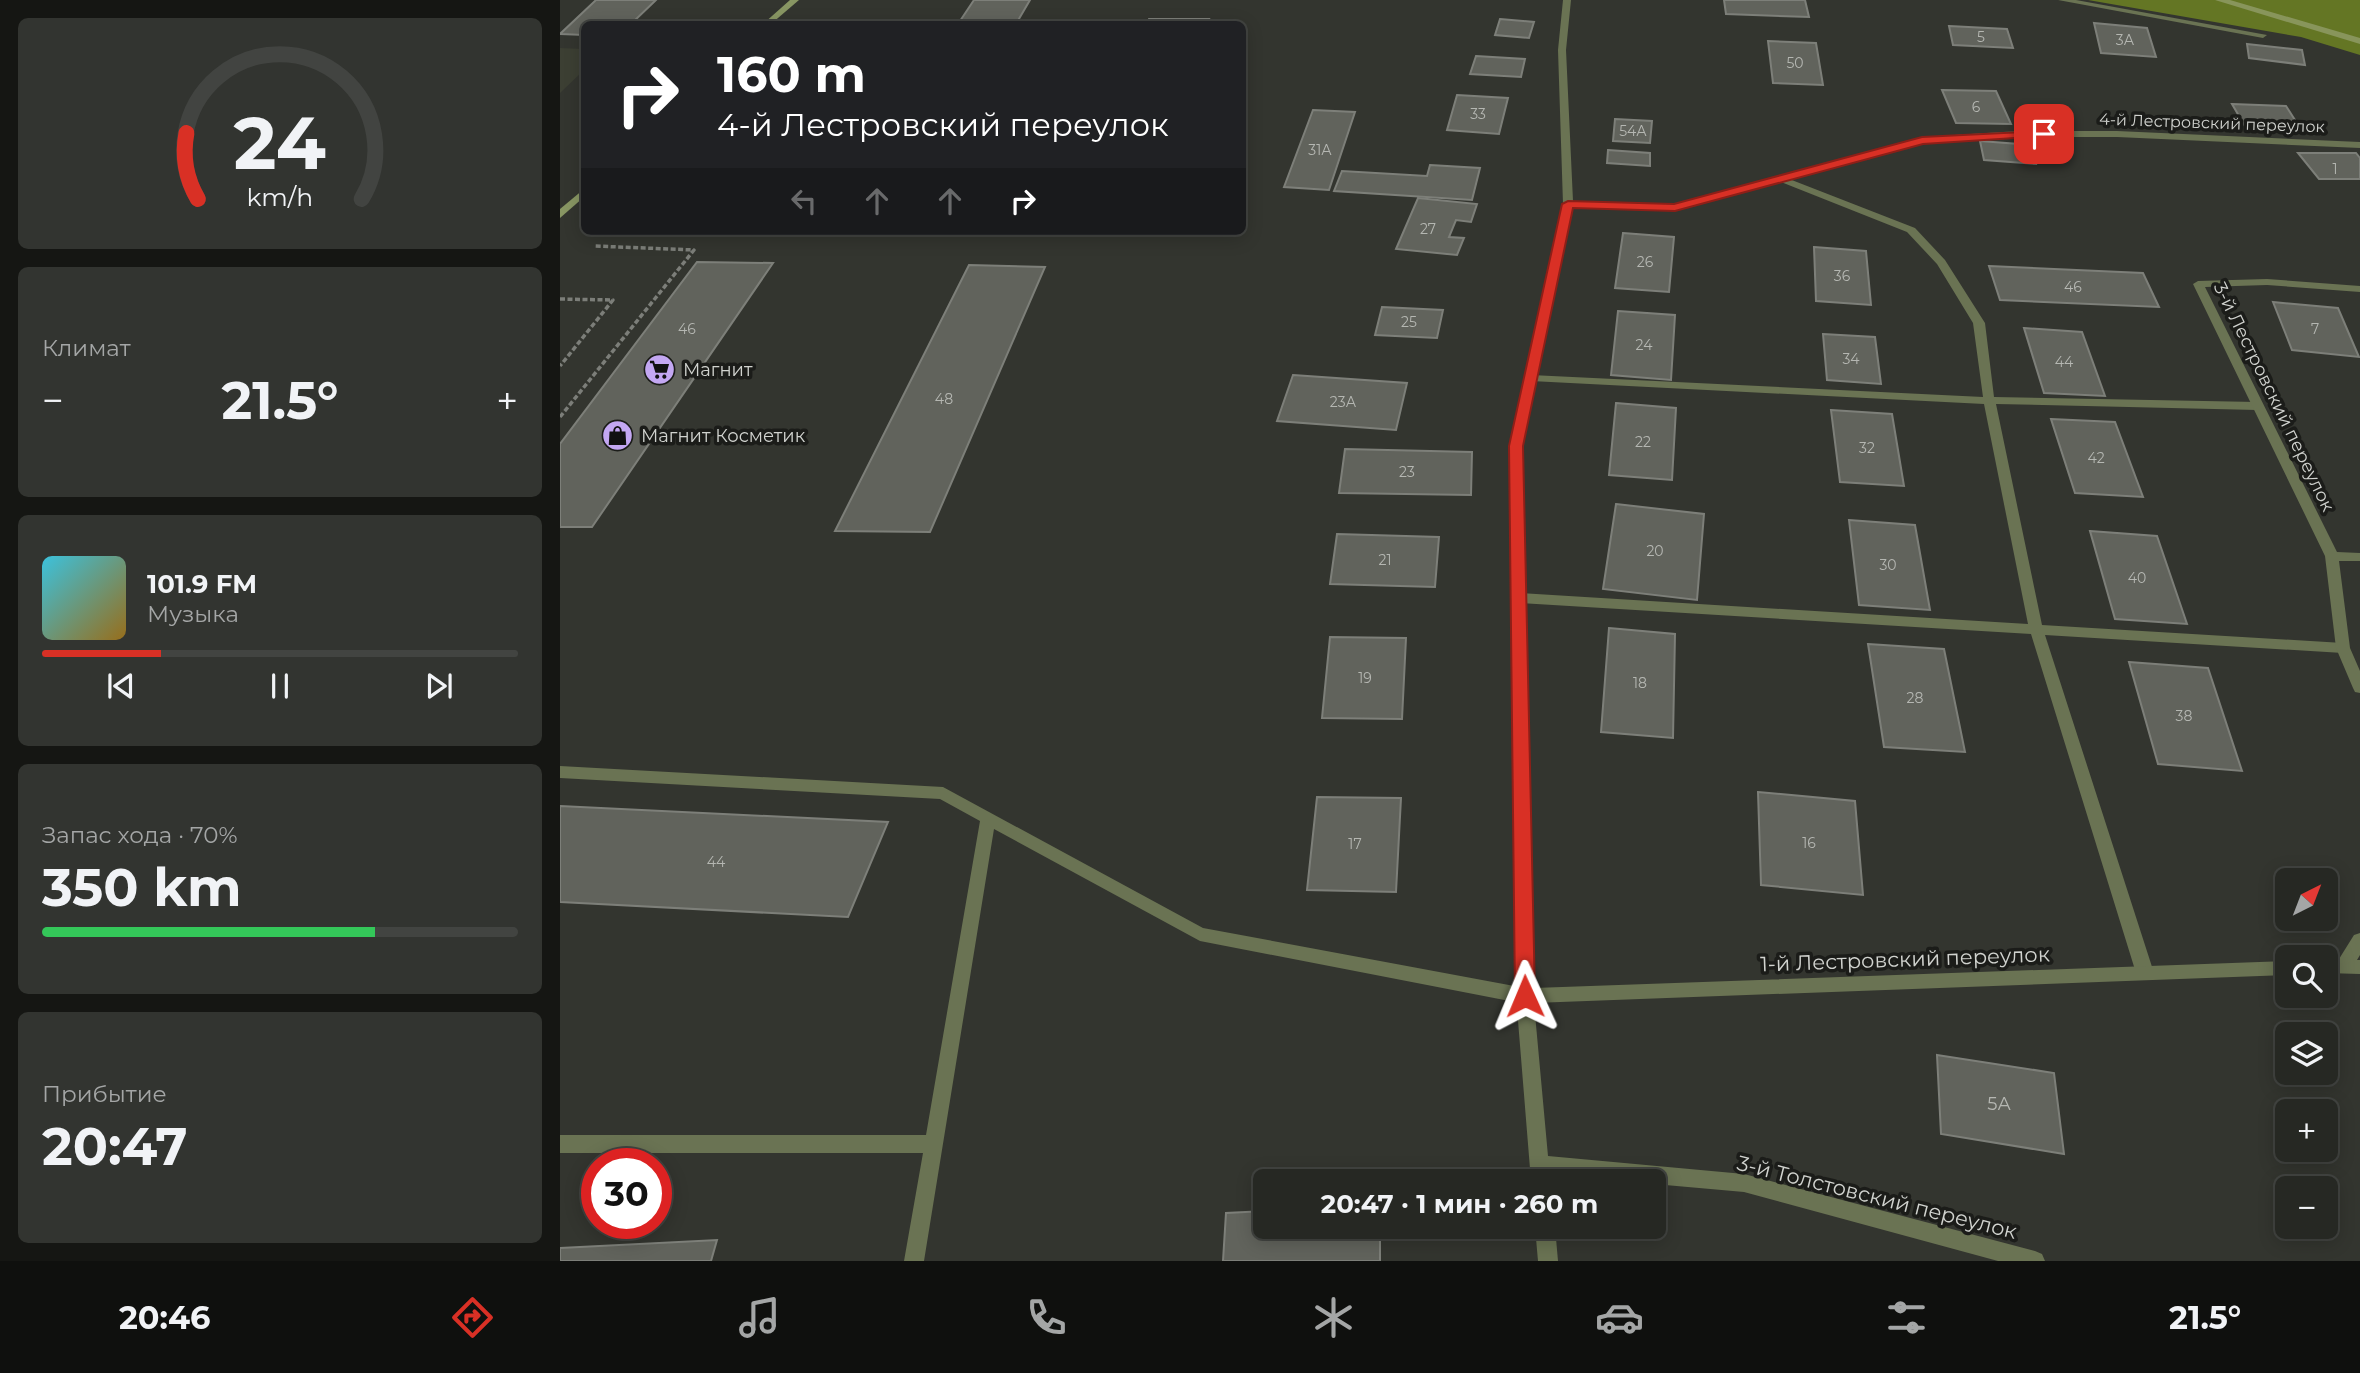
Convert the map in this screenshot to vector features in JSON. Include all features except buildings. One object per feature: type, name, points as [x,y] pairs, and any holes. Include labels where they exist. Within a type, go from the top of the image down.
[{"type":"main road","points":[[770,21],[795,0]]},
{"type":"main road","points":[[560,215],[581,195]]},
{"type":"street","points":[[1541,1169],[1525,996],[1516,446],[1568,204],[1562,50],[1567,0]]},
{"type":"street","points":[[2062,0],[2263,35]]},
{"type":"street","name":"4-й Лестровский переулок","points":[[1568,204],[1675,208],[1922,140],[2019,134],[2117,134],[2360,145]]},
{"type":"street","points":[[1784,180],[1911,230],[1941,262],[1979,323],[1989,400],[2036,629],[2145,973]]},
{"type":"street","name":"3-й Лестровский переулок","points":[[2360,289],[2267,282],[2198,284],[2332,556],[2343,648],[2360,688]]},
{"type":"street","points":[[1531,378],[1989,400],[2257,406]]},
{"type":"street","points":[[2332,556],[2360,556]]},
{"type":"street","points":[[1519,598],[2343,648]]},
{"type":"street","name":"1-й Лестровский переулок","points":[[560,772],[943,793],[1200,934],[1525,996],[2275,968]]},
{"type":"street","points":[[914,1261],[988,819]]},
{"type":"street","points":[[2352,967],[2360,940]]},
{"type":"street","points":[[560,1144],[933,1144]]},
{"type":"street","name":"3-й Толстовский переулок","points":[[1666,1179],[1744,1183],[2035,1261]]},
{"type":"street","points":[[1546,1239],[1548,1261]]},
{"type":"path","points":[[560,417],[694,250],[595,246]]},
{"type":"path","points":[[560,299],[613,300],[560,366]]},
{"type":"shaded area","points":[[560,48],[581,49],[581,73],[560,93]]},
{"type":"green space","points":[[2088,0],[2360,0],[2360,55],[2301,37]]},
{"type":"waterway","points":[[2220,0],[2360,41]]},
{"type":"place","name":"Магнит","points":[[660,370]]},
{"type":"place","name":"Магнит Косметик","points":[[618,436]]},
{"type":"route","points":[[1525,996],[1516,446],[1568,204],[1675,208],[1922,140],[2044,134]]}]
